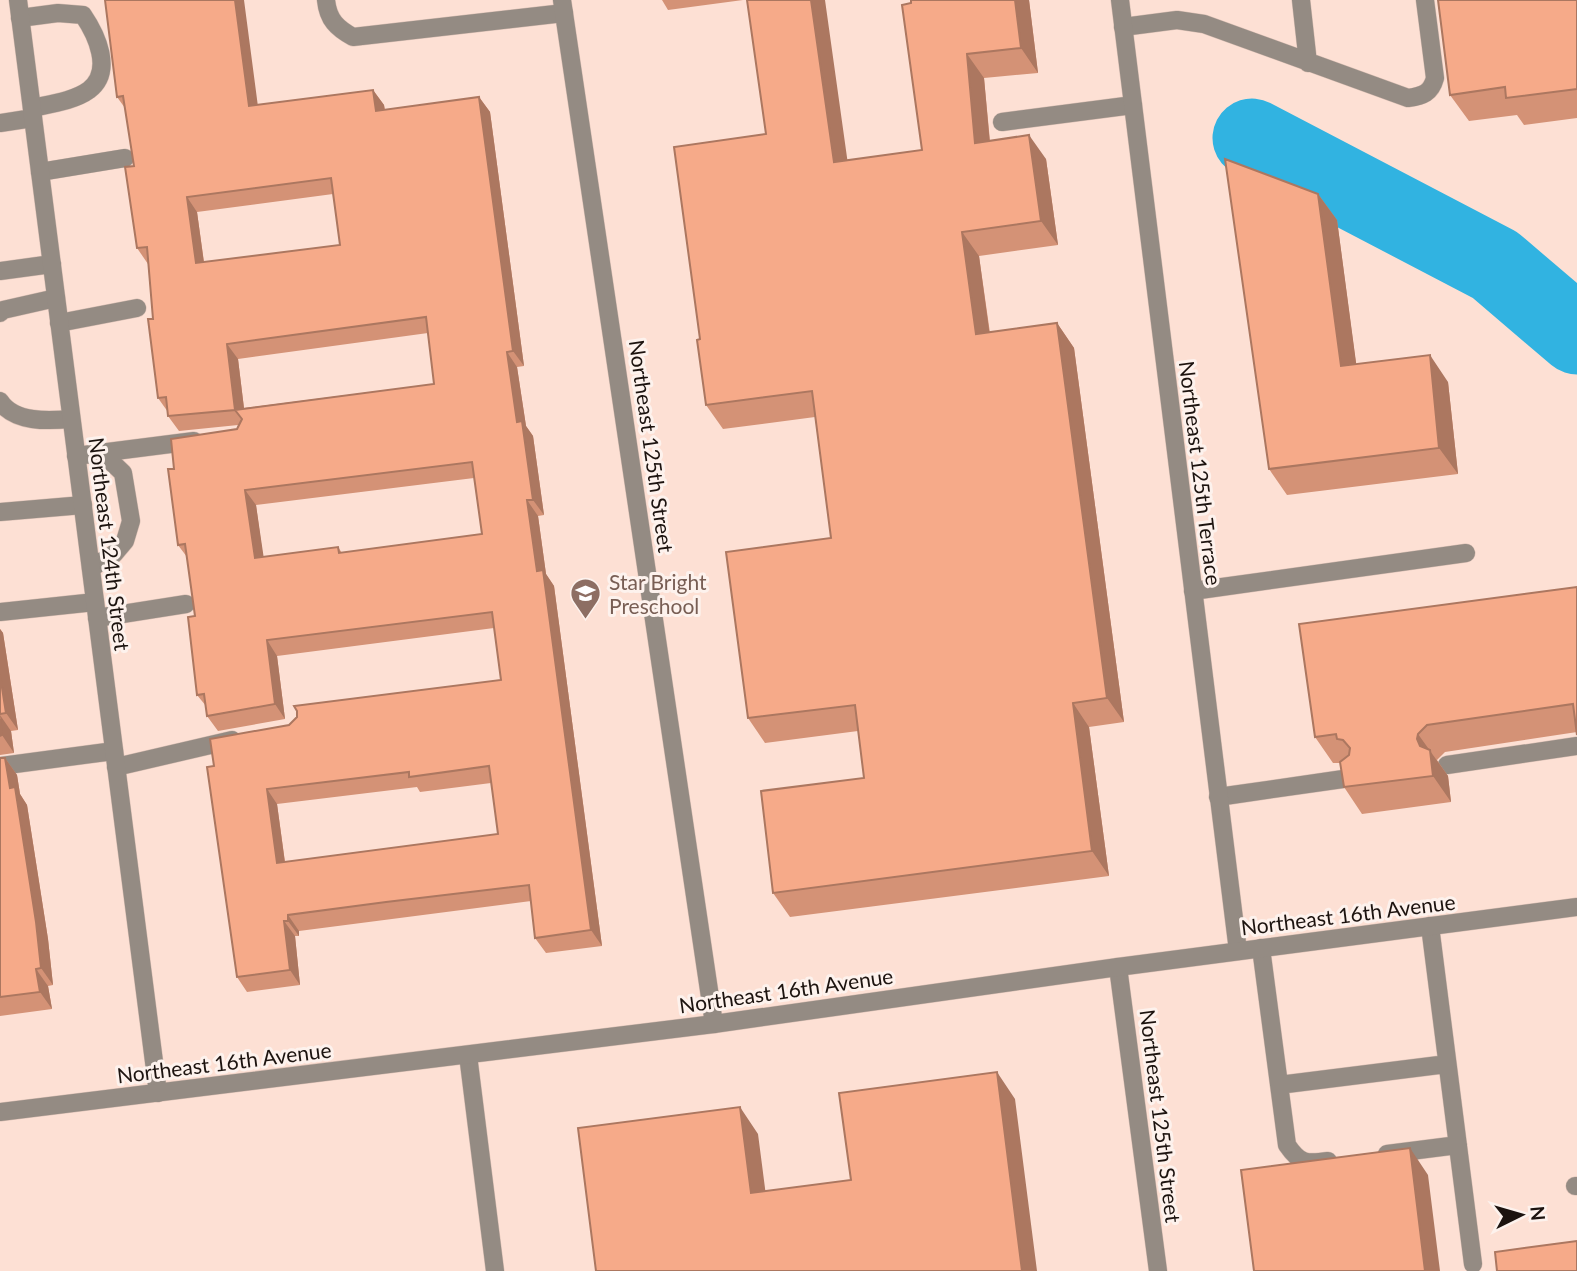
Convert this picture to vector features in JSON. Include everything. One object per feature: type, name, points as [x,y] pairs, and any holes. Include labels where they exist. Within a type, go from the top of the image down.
[{"type":"street","points":[[326,0],[327,13],[337,28],[353,37],[563,6]]},
{"type":"street","name":"Northeast 125th Terrace","points":[[1120,0],[1238,951]]},
{"type":"street","points":[[1301,0],[1308,63]]},
{"type":"street","points":[[1124,27],[1177,20],[1204,24],[1408,98],[1422,96],[1433,88],[1435,78],[1425,0]]},
{"type":"street","name":"Northeast 125th Street","points":[[563,6],[714,1024]]},
{"type":"street","points":[[0,122],[33,113],[88,91],[94,85],[100,69],[102,52],[83,15],[19,9]]},
{"type":"street","name":"Northeast 124th Street","points":[[19,9],[158,1093]]},
{"type":"street","points":[[1002,122],[1133,105]]},
{"type":"street","points":[[40,172],[125,158]]},
{"type":"street","points":[[0,271],[52,264]]},
{"type":"street","points":[[0,313],[3,310],[57,298]]},
{"type":"street","points":[[59,323],[137,308]]},
{"type":"street","points":[[0,401],[4,408],[30,418],[71,419]]},
{"type":"street","points":[[76,456],[216,438]]},
{"type":"street","points":[[91,568],[114,554],[125,541],[131,522],[123,473],[102,453]]},
{"type":"street","points":[[0,512],[83,505]]},
{"type":"street","points":[[1193,591],[1466,553]]},
{"type":"street","points":[[0,612],[96,610],[186,604]]},
{"type":"street","points":[[0,766],[115,759],[242,737]]},
{"type":"street","points":[[1447,765],[1577,746]]},
{"type":"street","points":[[1218,797],[1357,777]]},
{"type":"street","name":"Northeast 16th Avenue","points":[[0,1112],[714,1024],[1118,967],[1577,907]]},
{"type":"street","points":[[1430,926],[1473,1264]]},
{"type":"street","points":[[1261,948],[1287,1145],[1296,1158],[1309,1164],[1458,1145]]},
{"type":"street","name":"Northeast 125th Street","points":[[1118,967],[1158,1271]]},
{"type":"street","points":[[468,1055],[495,1271]]},
{"type":"street","points":[[1279,1085],[1447,1064]]},
{"type":"building","points":[[105,0],[235,0],[249,106],[373,90],[376,111],[479,97],[513,351],[507,352],[517,422],[522,421],[533,500],[527,500],[537,571],[543,570],[591,930],[535,938],[529,885],[288,915],[288,921],[284,921],[290,970],[237,977],[207,767],[214,766],[210,739],[289,725],[297,717],[294,706],[501,680],[492,612],[267,640],[275,704],[207,716],[204,694],[197,695],[188,617],[195,616],[185,544],[178,545],[168,469],[174,469],[171,439],[237,429],[242,419],[235,410],[168,416],[166,397],[158,398],[148,319],[153,319],[147,247],[137,248],[125,167],[134,166],[123,96],[117,97]],"holes":[[[331,178],[340,245],[196,263],[187,197]],[[426,317],[434,384],[235,410],[227,344]],[[472,462],[482,534],[339,553],[338,547],[255,558],[245,490]],[[489,766],[498,834],[277,863],[267,789],[409,772],[409,777]]]},
{"type":"building","points":[[747,0],[811,0],[834,162],[922,150],[902,5],[911,3],[911,0],[1015,0],[1021,48],[967,54],[975,143],[1029,135],[1041,221],[962,232],[976,334],[1057,323],[1107,698],[1073,703],[1092,851],[773,893],[761,791],[864,778],[855,705],[748,718],[726,552],[831,538],[812,391],[706,405],[697,340],[700,339],[674,147],[766,134]]},
{"type":"building","points":[[1438,0],[1577,0],[1577,89],[1506,98],[1505,87],[1450,95]]},
{"type":"building","points":[[1225,159],[1318,194],[1341,366],[1430,355],[1439,448],[1269,469]]},
{"type":"building","points":[[1577,587],[1577,735],[1573,704],[1427,725],[1417,739],[1420,746],[1430,750],[1433,776],[1344,787],[1340,762],[1349,755],[1350,748],[1343,740],[1337,739],[1336,734],[1315,737],[1299,624]]},
{"type":"building","points":[[0,675],[6,713],[0,714]]},
{"type":"building","points":[[0,758],[5,758],[10,788],[15,787],[41,968],[36,969],[40,992],[0,997]]},
{"type":"building","points":[[997,1072],[1022,1271],[596,1271],[578,1128],[740,1107],[751,1193],[851,1180],[839,1093]]},
{"type":"building","points":[[1410,1148],[1425,1271],[1254,1271],[1241,1170]]},
{"type":"building","points":[[1577,1241],[1577,1271],[1497,1271],[1495,1252]]},
{"type":"waterway","points":[[1252,138],[1495,265],[1577,335]]},
{"type":"place","name":"Star Bright Preschool","points":[[586,620]]}]
